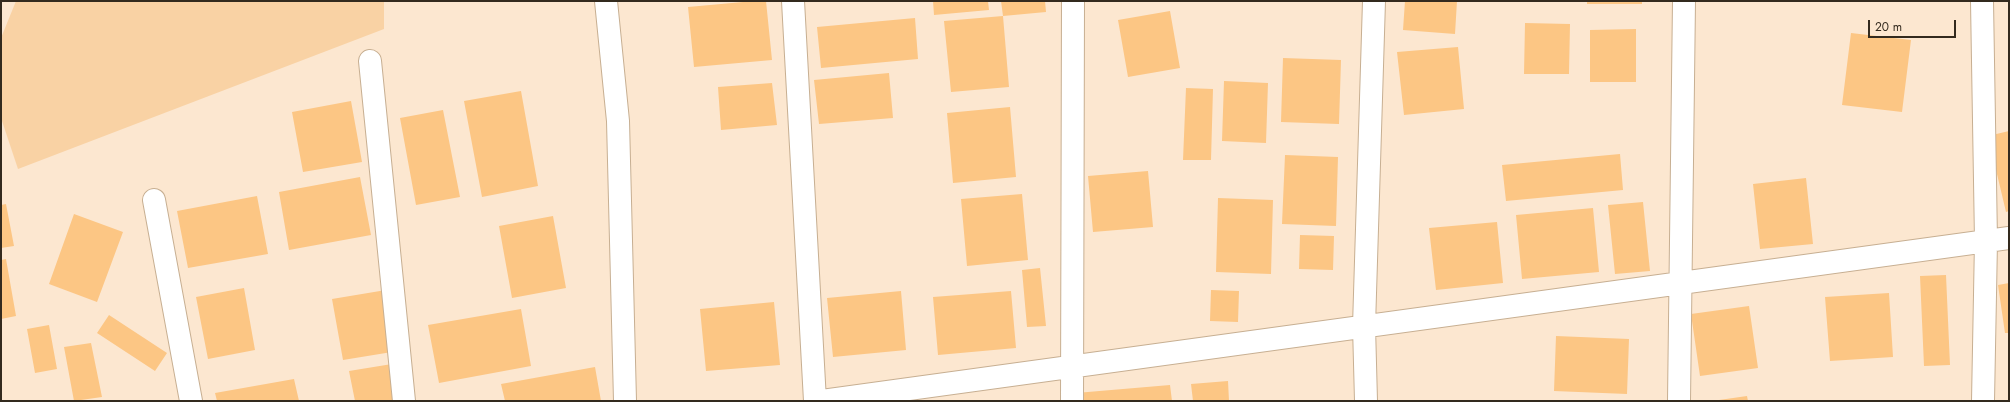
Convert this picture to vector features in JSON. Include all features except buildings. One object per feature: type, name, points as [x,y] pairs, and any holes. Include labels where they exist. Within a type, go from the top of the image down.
[{"type":"street","points":[[606,1],[618,121],[625,401]]},
{"type":"street","points":[[793,1],[827,401],[2009,238]]},
{"type":"street","points":[[1072,401],[1073,1]]},
{"type":"street","points":[[1366,401],[1364,326],[1374,1]]},
{"type":"street","points":[[1679,401],[1684,1]]},
{"type":"street","points":[[1982,1],[1986,241],[1984,401]]},
{"type":"street","points":[[370,61],[404,401]]},
{"type":"street","points":[[154,200],[191,401]]},
{"type":"shaded area","points":[[16,1],[384,1],[384,29],[18,169],[1,118],[1,38]]}]
